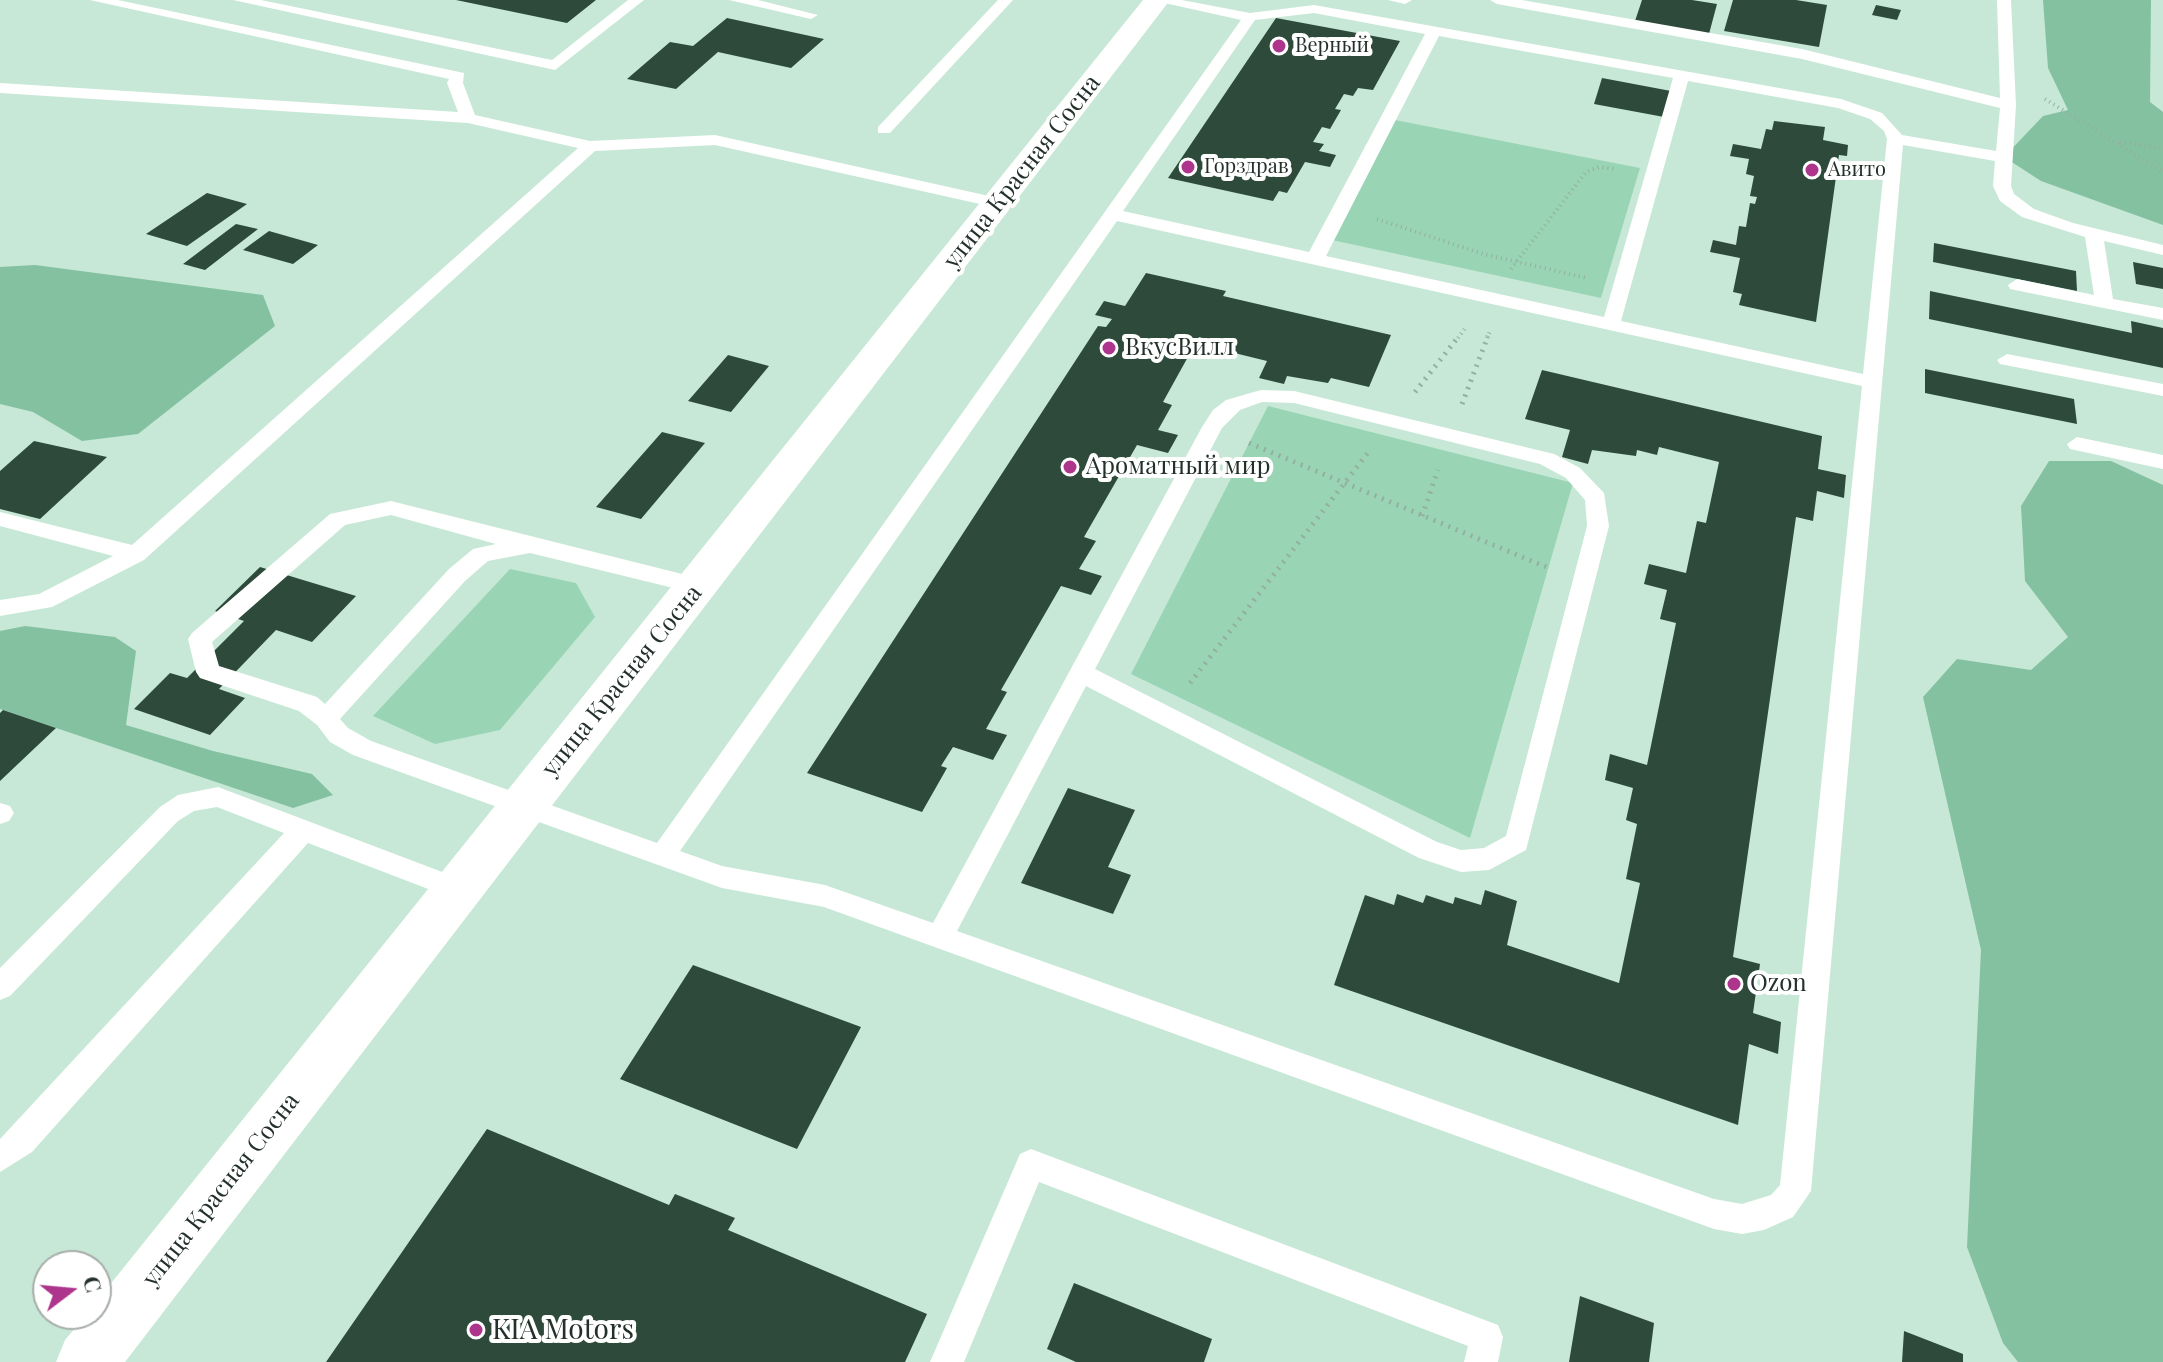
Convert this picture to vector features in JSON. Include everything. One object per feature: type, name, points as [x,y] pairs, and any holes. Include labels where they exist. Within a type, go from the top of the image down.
[{"type":"street","name":"улица Красная Сосна","points":[[87,1362],[1157,0]]},
{"type":"lane","points":[[97,0],[458,76],[455,83],[468,118]]},
{"type":"lane","points":[[240,0],[555,65],[637,0]]},
{"type":"lane","points":[[736,0],[811,15]]},
{"type":"lane","points":[[884,130],[1006,0]]},
{"type":"lane","points":[[698,586],[391,508],[338,519],[200,639],[208,672],[308,704],[326,718],[339,735],[362,748],[662,856],[739,882],[791,887],[825,896],[1714,1214],[1742,1219],[1764,1215],[1782,1206],[1795,1191],[1895,139],[1891,129],[1862,110],[1314,9],[1285,10],[1250,17],[1157,0]]},
{"type":"lane","points":[[1395,0],[1405,0]]},
{"type":"lane","points":[[1497,0],[1802,54],[2008,98]]},
{"type":"lane","points":[[2004,0],[2008,98],[2002,186],[2006,197],[2028,213],[2094,235],[2163,250]]},
{"type":"lane","points":[[662,856],[1250,17]]},
{"type":"lane","points":[[1315,259],[1434,31]]},
{"type":"lane","points":[[1611,324],[1682,75]]},
{"type":"lane","points":[[0,88],[468,118],[590,146],[715,140],[998,203]]},
{"type":"lane","points":[[1895,139],[2004,157]]},
{"type":"lane","points":[[0,608],[44,601],[136,554],[590,146]]},
{"type":"lane","points":[[1111,214],[1871,382]]},
{"type":"lane","points":[[2094,235],[2104,303]]},
{"type":"lane","points":[[2017,285],[2163,314]]},
{"type":"lane","points":[[2007,360],[2163,390]]},
{"type":"lane","points":[[939,938],[1212,427],[1220,415],[1233,405],[1278,395],[1547,459],[1573,473],[1596,498],[1600,511],[1584,583],[1517,842],[1489,859],[1461,861],[1445,857],[1081,673]]},
{"type":"lane","points":[[2077,444],[2163,462]]},
{"type":"lane","points":[[0,519],[136,554]]},
{"type":"lane","points":[[326,718],[457,575],[481,555],[530,545]]},
{"type":"lane","points":[[0,987],[169,814],[187,802],[218,797],[457,889]]},
{"type":"lane","points":[[0,1157],[21,1142],[303,830]]},
{"type":"lane","points":[[947,1362],[1031,1164],[1486,1337],[1481,1362]]},
{"type":"path","points":[[2008,98],[2050,100],[2163,172]]},
{"type":"path","points":[[2115,141],[2163,149]]},
{"type":"path","points":[[1164,716],[1591,169],[1607,167],[1653,176]]},
{"type":"path","points":[[1388,224],[1515,263],[1622,286]]},
{"type":"path","points":[[1212,427],[1584,583]]},
{"type":"green space","points":[[2043,0],[2151,0],[2150,102],[2163,112],[2163,225],[2041,181],[2004,157],[2043,116],[2068,110],[2048,68]]},
{"type":"green space","points":[[1395,120],[1640,168],[1601,298],[1332,240]]},
{"type":"green space","points":[[35,265],[263,295],[275,326],[138,434],[82,441],[33,412],[0,404],[0,267]]},
{"type":"green space","points":[[1268,406],[1573,483],[1470,838],[1131,674]]},
{"type":"green space","points":[[2049,461],[2111,461],[2163,485],[2163,1362],[2018,1362],[2003,1343],[1967,1247],[1981,950],[1923,697],[1957,659],[2031,670],[2068,637],[2025,581],[2021,506]]},
{"type":"green space","points":[[510,569],[576,583],[595,617],[500,730],[435,744],[373,716]]},
{"type":"green space","points":[[25,626],[115,637],[136,651],[126,725],[213,751],[312,774],[333,795],[293,808],[0,709],[0,631]]},
{"type":"building","points":[[456,0],[596,0],[567,23]]},
{"type":"building","points":[[1642,0],[1692,0],[1717,4],[1709,34],[1635,21]]},
{"type":"building","points":[[1733,0],[1796,0],[1827,5],[1819,47],[1724,31]]},
{"type":"building","points":[[1876,5],[1901,10],[1897,20],[1872,15]]},
{"type":"building","points":[[727,18],[824,39],[791,68],[718,52],[676,89],[627,79],[670,42],[693,46]]},
{"type":"building","points":[[1276,18],[1400,41],[1373,90],[1358,88],[1353,96],[1344,94],[1335,109],[1341,110],[1330,129],[1322,127],[1313,142],[1324,144],[1319,151],[1336,155],[1330,167],[1305,162],[1287,193],[1279,191],[1273,201],[1168,178]]},
{"type":"building","points":[[1602,78],[1671,91],[1664,117],[1594,104]]},
{"type":"building","points":[[1774,121],[1825,127],[1823,140],[1848,145],[1847,156],[1839,155],[1816,322],[1739,305],[1742,294],[1733,292],[1740,258],[1710,252],[1713,240],[1736,245],[1739,226],[1746,227],[1750,203],[1755,204],[1757,197],[1750,196],[1754,176],[1746,174],[1749,159],[1730,156],[1733,144],[1761,149],[1766,129],[1772,130]]},
{"type":"building","points":[[207,193],[247,204],[187,246],[146,234]]},
{"type":"building","points":[[236,224],[258,229],[205,270],[183,264]]},
{"type":"building","points":[[269,231],[318,245],[293,264],[243,250]]},
{"type":"building","points":[[1934,243],[2076,271],[2077,291],[1933,262]]},
{"type":"building","points":[[2133,262],[2163,268],[2163,289],[2136,284]]},
{"type":"building","points":[[1146,273],[1226,291],[1223,296],[1391,335],[1369,387],[1331,378],[1328,383],[1287,376],[1284,384],[1259,378],[1267,361],[1210,347],[1213,341],[1199,337],[1163,402],[1172,405],[1158,430],[1178,435],[1168,453],[1137,445],[1084,537],[1096,541],[1079,569],[1102,576],[1091,595],[1061,586],[1001,690],[1007,692],[986,729],[1007,735],[993,760],[953,747],[941,766],[947,768],[922,812],[807,773],[1098,326],[1106,327],[1112,319],[1095,315],[1104,301],[1125,306]]},
{"type":"building","points":[[1930,291],[2132,333],[2131,321],[2163,328],[2163,368],[1929,319]]},
{"type":"building","points":[[728,355],[769,366],[731,412],[688,401]]},
{"type":"building","points":[[1925,369],[2074,399],[2077,424],[1925,393]]},
{"type":"building","points":[[1542,370],[1822,436],[1818,469],[1846,475],[1844,498],[1817,491],[1813,521],[1796,517],[1733,957],[1760,964],[1753,1013],[1781,1022],[1778,1054],[1749,1044],[1738,1125],[1334,985],[1365,895],[1394,905],[1397,894],[1423,903],[1426,895],[1453,904],[1455,897],[1481,905],[1485,890],[1517,901],[1507,945],[1619,983],[1640,883],[1626,879],[1637,824],[1626,820],[1633,788],[1605,780],[1610,754],[1647,765],[1676,623],[1660,619],[1667,590],[1644,584],[1649,564],[1686,573],[1697,521],[1706,523],[1719,462],[1659,447],[1657,455],[1637,450],[1636,456],[1592,450],[1588,464],[1562,457],[1570,430],[1525,419]]},
{"type":"building","points":[[662,432],[705,443],[641,519],[596,507]]},
{"type":"building","points":[[34,441],[107,457],[40,519],[0,509],[0,471]]},
{"type":"building","points":[[260,567],[356,596],[312,642],[276,630],[219,689],[245,698],[210,735],[134,709],[170,673],[187,678],[244,621],[215,611]]},
{"type":"building","points":[[3,710],[56,728],[0,781],[0,713]]},
{"type":"building","points":[[1068,788],[1135,810],[1108,867],[1131,875],[1113,914],[1021,883]]},
{"type":"building","points":[[693,965],[861,1027],[797,1149],[620,1079]]},
{"type":"building","points":[[487,1129],[669,1205],[675,1194],[735,1218],[728,1230],[927,1314],[905,1362],[326,1362]]},
{"type":"building","points":[[1074,1283],[1212,1339],[1204,1362],[1076,1362],[1047,1349]]},
{"type":"building","points":[[1580,1296],[1654,1323],[1649,1362],[1569,1362]]},
{"type":"building","points":[[1904,1331],[1963,1354],[1963,1362],[1902,1362]]},
{"type":"place","name":"Верный","points":[[1279,46]]},
{"type":"place","name":"Горздрав","points":[[1188,167]]},
{"type":"place","name":"Авито","points":[[1812,170]]},
{"type":"place","name":"ВкусВилл","points":[[1109,348]]},
{"type":"place","name":"Ароматный мир","points":[[1070,467]]},
{"type":"place","name":"Ozon","points":[[1734,984]]},
{"type":"place","name":"KIA Motors","points":[[476,1330]]}]
